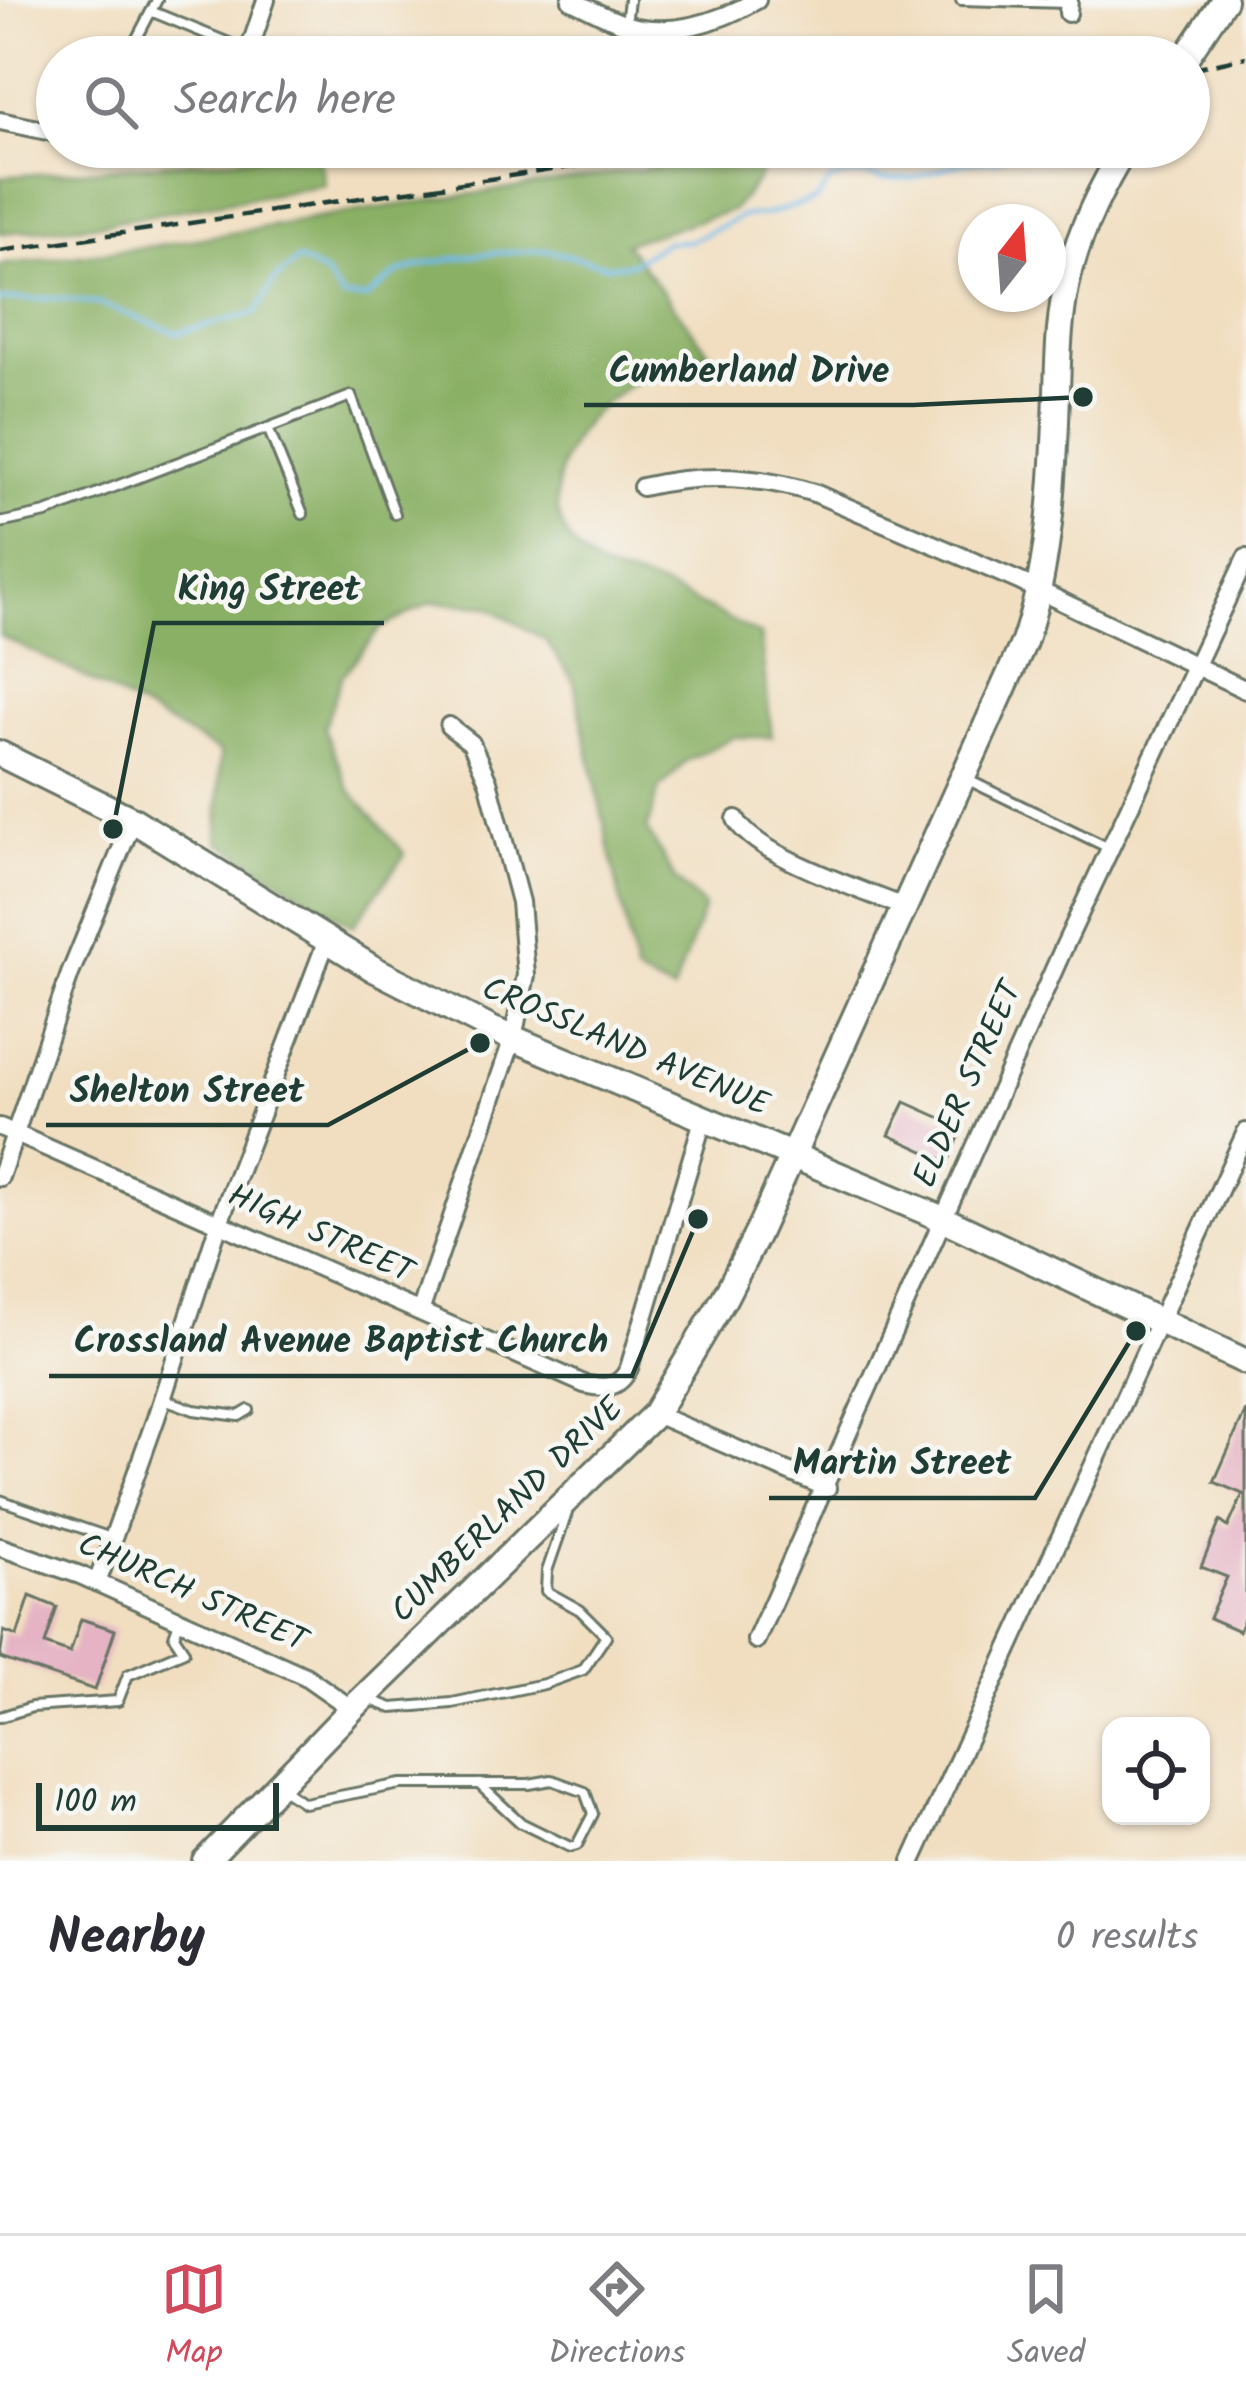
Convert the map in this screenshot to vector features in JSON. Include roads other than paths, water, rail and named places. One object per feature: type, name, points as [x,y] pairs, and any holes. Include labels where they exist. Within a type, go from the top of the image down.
[{"type":"main road","points":[[1200,36],[1224,0]]},
{"type":"main road","name":"CUMBERLAND DRIVE","points":[[205,1861],[358,1703],[655,1414],[725,1297],[1024,642],[1040,590],[1052,507],[1060,347],[1069,276],[1089,215],[1115,168]]},
{"type":"main road","name":"CROSSLAND AVENUE","points":[[0,754],[134,820],[431,1000],[941,1218],[1246,1362]]},
{"type":"street","points":[[254,36],[266,0]]},
{"type":"street","points":[[571,0],[626,25],[657,29],[710,22],[757,0]]},
{"type":"street","points":[[0,121],[36,129]]},
{"type":"street","points":[[642,487],[704,477],[783,483],[1040,590],[1246,690]]},
{"type":"street","name":"ELDER STREET","points":[[756,1640],[827,1488],[941,1218],[1246,558]]},
{"type":"street","points":[[420,1312],[513,1038],[526,975],[520,902],[498,813],[479,757],[460,731],[449,726]]},
{"type":"street","points":[[736,819],[764,847],[906,908]]},
{"type":"street","points":[[0,1177],[8,1130],[134,820]]},
{"type":"street","points":[[97,1583],[219,1223],[327,940]]},
{"type":"street","name":"HIGH STREET","points":[[8,1130],[584,1384],[608,1388],[625,1378],[634,1355],[703,1120]]},
{"type":"street","points":[[912,1861],[1246,1132]]},
{"type":"street","points":[[655,1414],[827,1488]]},
{"type":"street","name":"CHURCH STREET","points":[[0,1547],[97,1583],[358,1703]]},
{"type":"lane","points":[[139,36],[158,0]]},
{"type":"lane","points":[[626,25],[628,0]]},
{"type":"lane","points":[[962,0],[1069,5]]},
{"type":"lane","points":[[153,12],[207,36]]},
{"type":"lane","points":[[0,523],[46,513],[351,396],[395,514]]},
{"type":"lane","points":[[268,428],[303,514]]},
{"type":"lane","points":[[964,778],[1110,848]]},
{"type":"lane","points":[[162,1399],[239,1417],[249,1410]]},
{"type":"lane","points":[[358,1703],[392,1708],[452,1703],[544,1684],[583,1670],[606,1636],[580,1610],[545,1591],[573,1494]]},
{"type":"lane","points":[[0,1500],[113,1539]]},
{"type":"lane","points":[[0,1717],[32,1707],[118,1701],[128,1675],[184,1651],[174,1636],[179,1621]]},
{"type":"lane","points":[[277,1786],[304,1803],[401,1784],[552,1780],[585,1792],[592,1814],[577,1845],[570,1847],[521,1823],[479,1784]]},
{"type":"waterway","points":[[0,300],[58,298],[100,304],[177,333],[256,313],[274,281],[298,260],[324,273],[343,298],[367,298],[396,274],[428,263],[483,254],[547,250],[609,266],[630,264],[666,242],[690,241],[743,216],[816,200],[830,181],[848,175],[914,178],[945,168]]},
{"type":"railway","points":[[1210,65],[1246,57]]},
{"type":"railway","points":[[0,251],[564,168]]},
{"type":"place","name":"Cumberland Drive","points":[[1083,397]]},
{"type":"place","name":"King Street","points":[[113,829]]},
{"type":"place","name":"Shelton Street","points":[[480,1043]]},
{"type":"place","name":"Crossland Avenue Baptist Church","points":[[698,1219]]},
{"type":"place","name":"Martin Street","points":[[1136,1331]]}]
